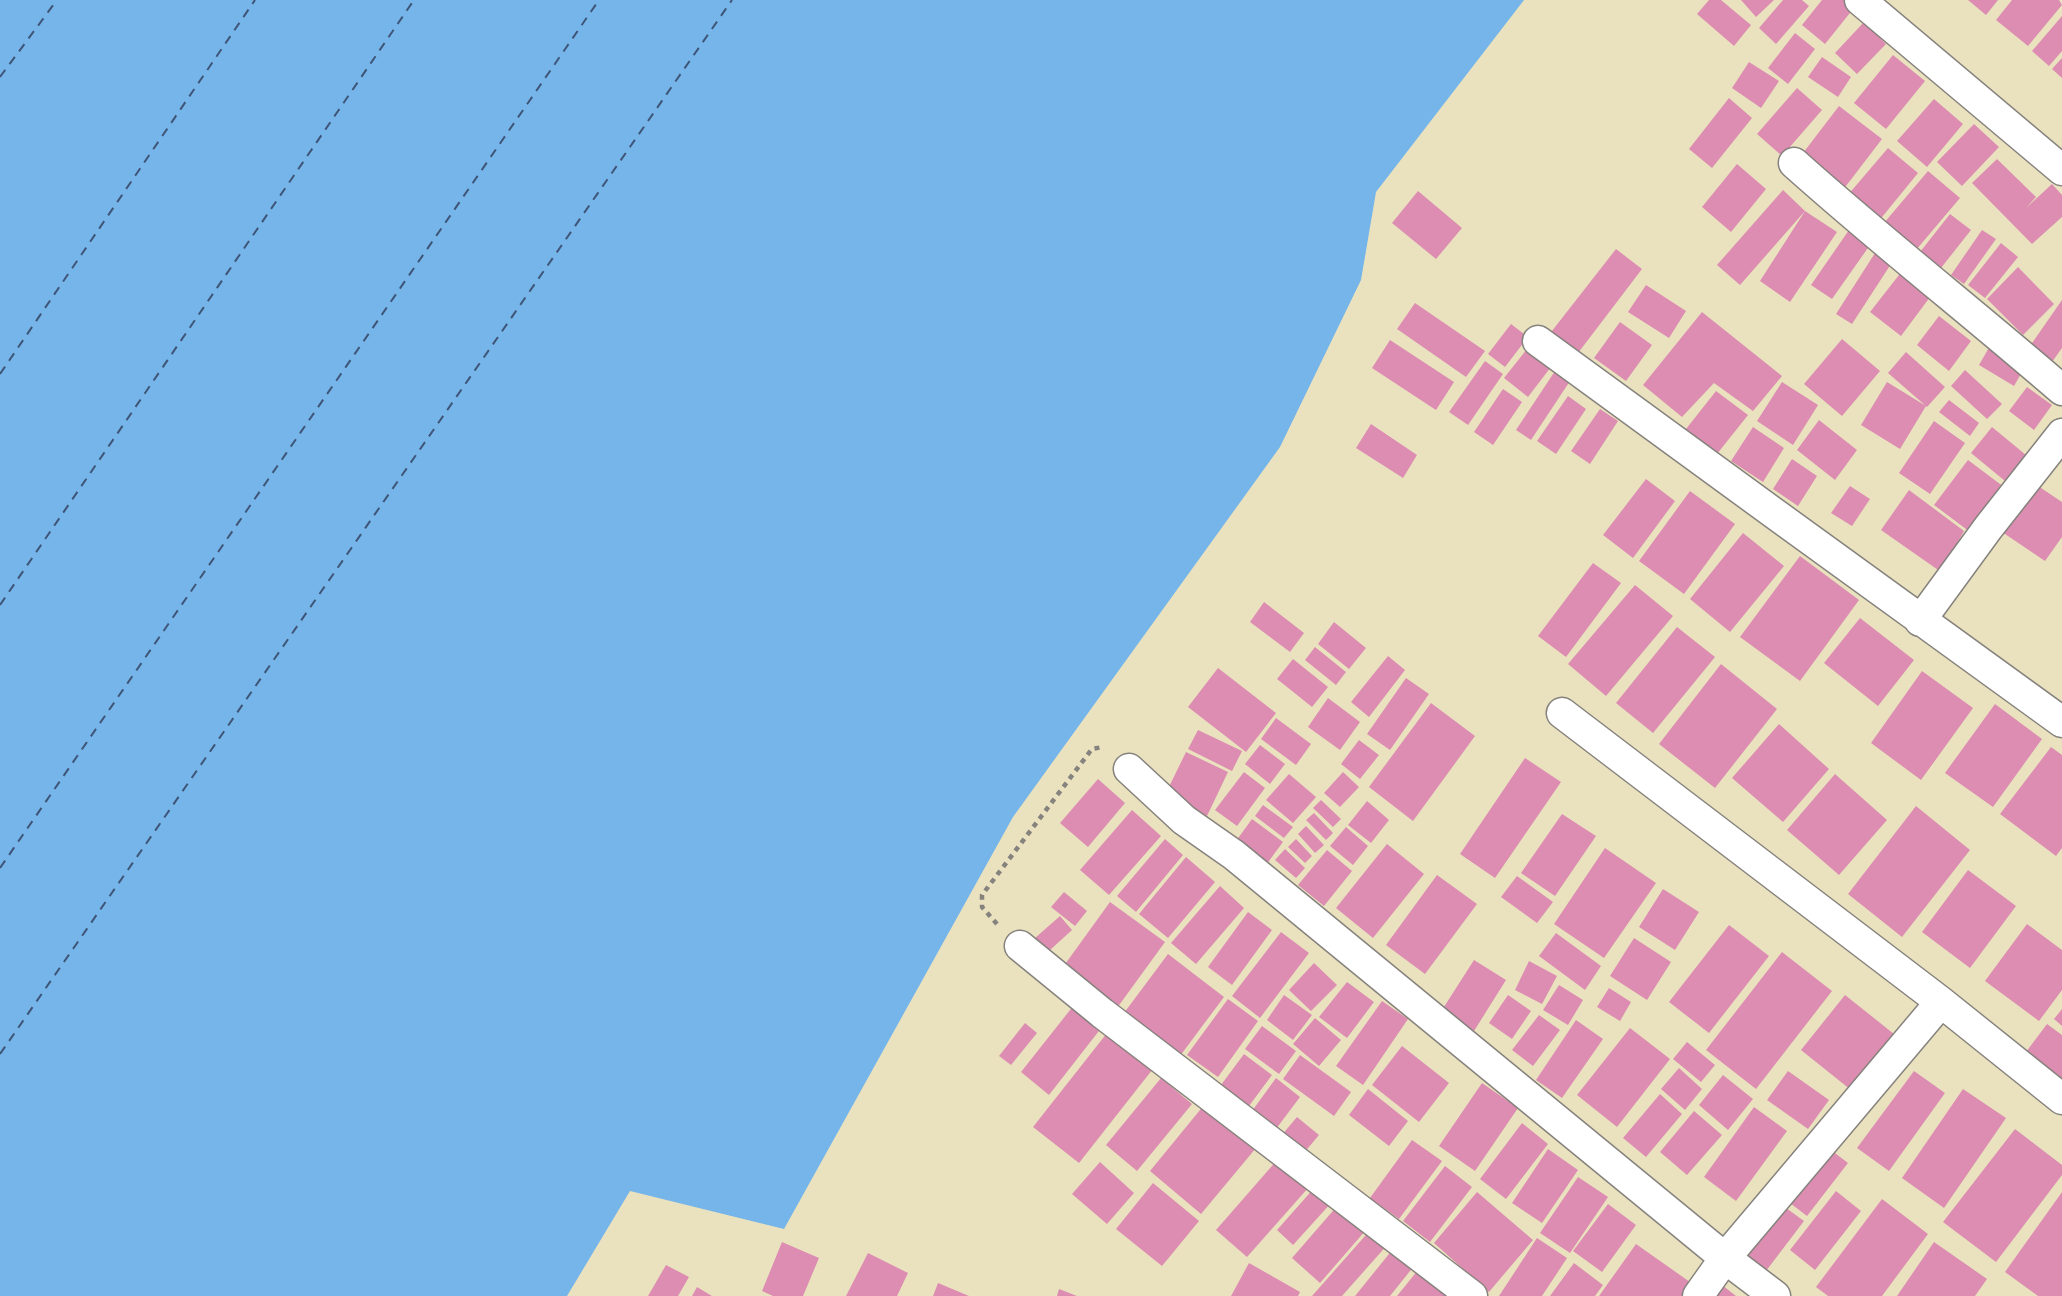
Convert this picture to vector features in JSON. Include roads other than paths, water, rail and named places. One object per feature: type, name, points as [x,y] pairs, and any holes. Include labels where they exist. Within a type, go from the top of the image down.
[{"type":"street","points":[[1860,0],[2062,170]]},
{"type":"street","points":[[1794,163],[2062,390]]},
{"type":"street","points":[[1538,341],[2062,722]]},
{"type":"street","points":[[1920,621],[2062,434]]},
{"type":"street","points":[[1562,713],[1941,1002],[2062,1099]]},
{"type":"street","points":[[1129,769],[1184,820],[1234,855],[1725,1258],[1775,1296]]},
{"type":"street","points":[[1020,946],[1102,1013],[1472,1296]]},
{"type":"street","points":[[1698,1296],[1725,1258],[1941,1002]]},
{"type":"water","points":[[0,0],[1524,0],[1376,192],[1361,280],[1280,447],[1013,817],[784,1229],[630,1191],[567,1296],[0,1296]]}]
